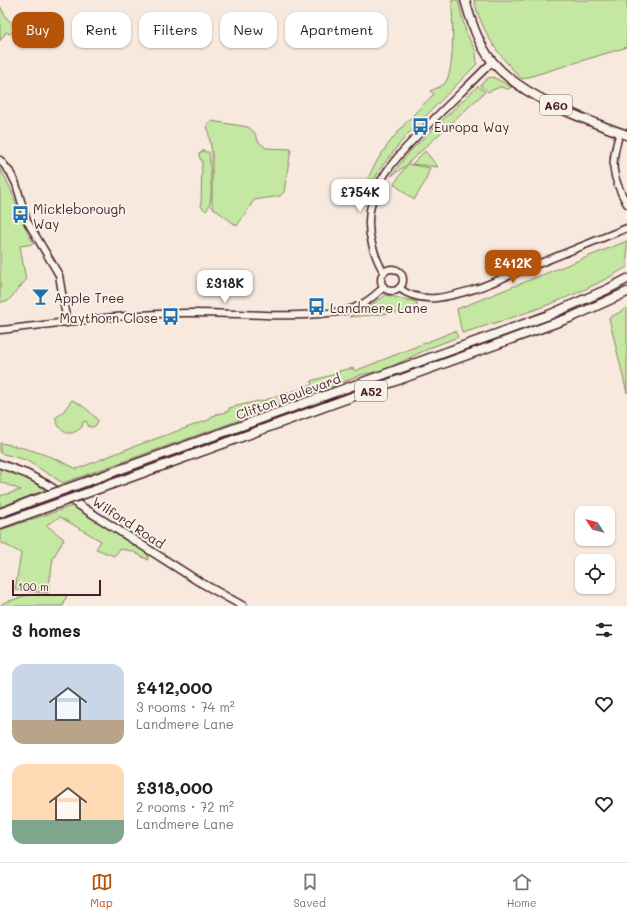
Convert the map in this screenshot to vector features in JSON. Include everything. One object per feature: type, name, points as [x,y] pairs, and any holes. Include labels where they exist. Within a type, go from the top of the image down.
[{"type":"main road","name":"A60","points":[[465,0],[476,33],[492,62],[518,84],[543,100],[624,134]]},
{"type":"main road","name":"Clifton Boulevard","points":[[0,513],[549,315],[627,279]]},
{"type":"main road","name":"Clifton Boulevard","points":[[0,524],[572,317],[627,292]]},
{"type":"main road","name":"Wilford Road","points":[[0,464],[27,474],[46,484],[198,581],[242,606]]},
{"type":"street","points":[[384,272],[375,256],[369,236],[368,221],[370,205],[382,177],[402,151],[492,62]]},
{"type":"street","points":[[624,134],[612,163],[617,186],[627,204]]},
{"type":"street","points":[[0,160],[10,172],[16,184],[27,221],[59,275],[67,323]]},
{"type":"street","points":[[399,288],[403,292],[422,298],[438,298],[481,288],[627,228]]},
{"type":"street","points":[[390,269],[398,272],[402,280],[399,288],[390,291],[384,287],[381,280],[384,272],[390,269]]},
{"type":"street","points":[[0,330],[156,313],[307,315],[328,313],[343,311],[363,304],[384,287]]},
{"type":"green space","points":[[452,0],[458,0],[466,32],[476,52],[477,64],[405,137],[379,170],[368,194],[362,194],[367,180],[382,153],[412,116],[434,94],[430,91],[443,85],[448,78],[452,57]]},
{"type":"green space","points":[[474,0],[627,0],[627,47],[522,79],[505,61],[492,43],[482,23]]},
{"type":"green space","points":[[0,6],[12,24],[12,32],[10,34],[6,32],[0,41]]},
{"type":"green space","points":[[493,77],[512,87],[508,89],[500,87],[488,92],[480,85],[488,78]]},
{"type":"green space","points":[[478,86],[485,92],[407,164],[430,168],[425,182],[414,200],[394,184],[407,165],[391,176],[411,150]]},
{"type":"green space","points":[[211,121],[248,127],[254,132],[259,142],[266,148],[291,149],[284,192],[280,196],[254,200],[237,226],[212,207],[212,153],[207,124]]},
{"type":"green space","points":[[204,150],[204,152],[209,152],[211,183],[209,207],[206,211],[201,206],[202,160],[200,159],[199,154]]},
{"type":"green space","points":[[425,151],[438,167],[412,164]]},
{"type":"green space","points":[[0,169],[10,187],[24,225],[34,244],[20,246],[26,280],[8,301],[0,302]]},
{"type":"green space","points":[[627,241],[627,267],[608,278],[547,305],[462,333],[457,309]]},
{"type":"green space","points":[[386,295],[417,302],[416,311],[349,317],[367,308]]},
{"type":"green space","points":[[627,308],[627,393],[609,318]]},
{"type":"green space","points":[[455,331],[458,337],[432,347],[384,370],[360,375],[324,390],[63,483],[26,460],[0,453],[0,443],[21,447],[58,460],[77,469],[127,449],[211,419],[212,416],[229,411],[229,408],[259,402],[312,385],[311,381],[339,373],[339,371],[353,368],[355,371]]},
{"type":"green space","points":[[72,400],[83,406],[93,415],[98,421],[96,425],[89,427],[86,421],[83,422],[82,427],[73,433],[65,432],[59,427],[55,418],[62,413]]},
{"type":"green space","points":[[0,468],[33,480],[45,490],[0,507],[0,496],[21,490],[0,482]]},
{"type":"green space","points":[[75,505],[148,554],[148,560],[132,551],[120,549],[114,556],[96,549],[101,541],[60,517],[46,525],[64,539],[53,558],[48,593],[15,590],[21,553],[0,542],[0,530]]},
{"type":"green space","points":[[28,595],[67,595],[63,606],[0,606],[3,603]]},
{"type":"place","name":"Europa Way","points":[[421,126]]},
{"type":"place","name":"Mickleborough Way","points":[[20,215]]},
{"type":"place","name":"Apple Tree","points":[[41,297]]},
{"type":"place","name":"Landmere Lane","points":[[317,307]]},
{"type":"place","name":"Maythorn Close","points":[[171,317]]}]
